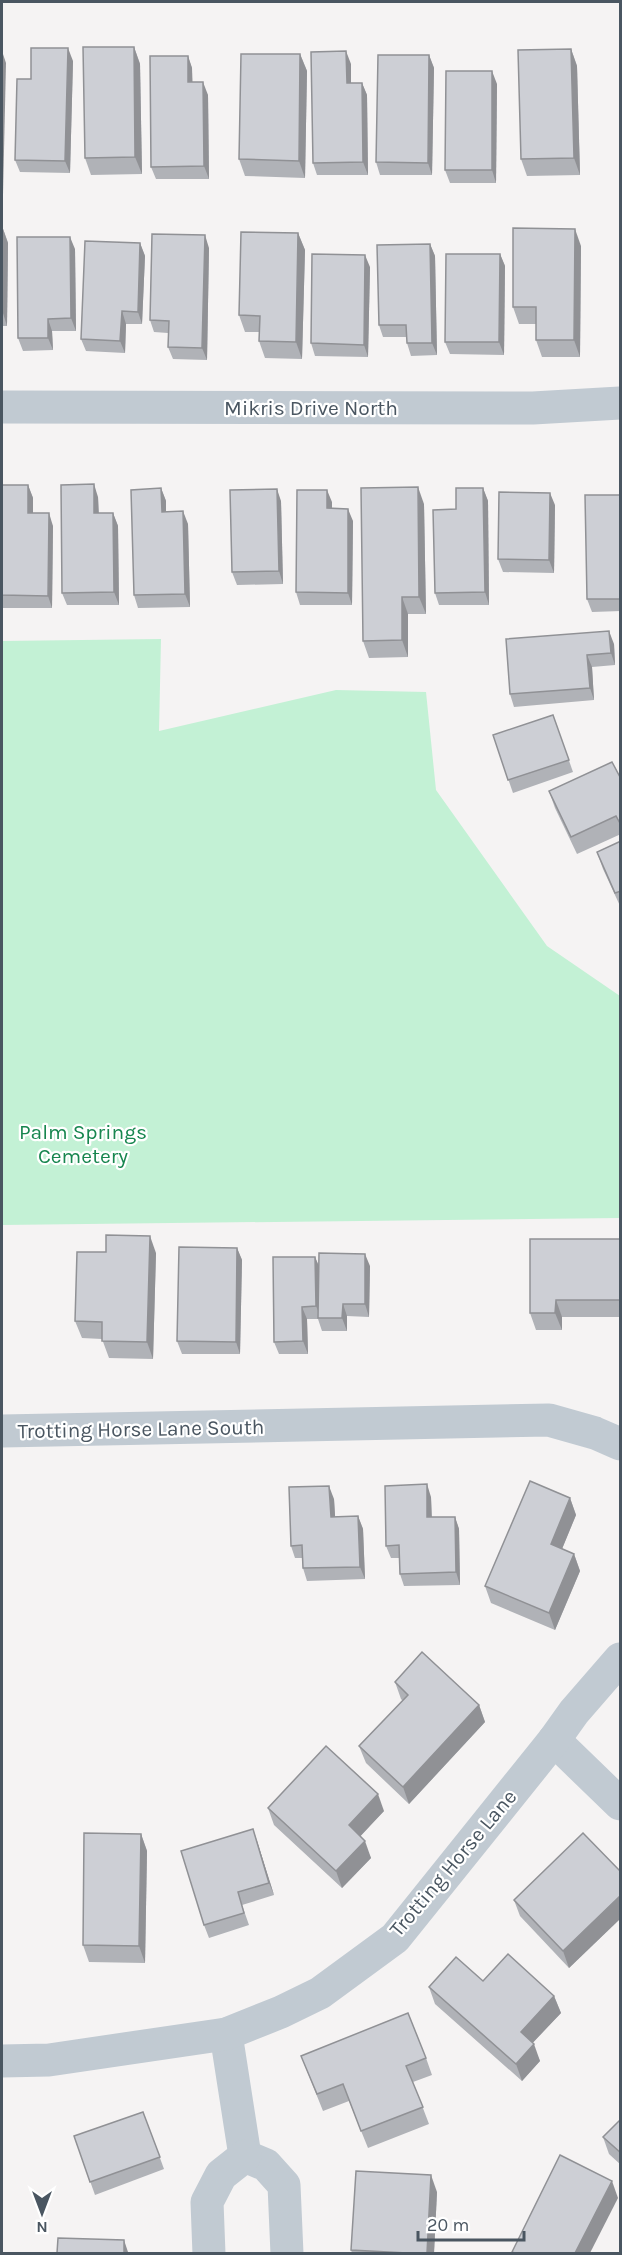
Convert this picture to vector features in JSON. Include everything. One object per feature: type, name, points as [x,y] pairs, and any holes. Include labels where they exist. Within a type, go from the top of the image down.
[{"type":"street","name":"Mikris Drive North","points":[[2,407],[533,408],[621,403]]},
{"type":"street","name":"Trotting Horse Lane South","points":[[2,1431],[549,1420],[595,1433],[621,1444]]},
{"type":"street","name":"Trotting Horse Lane","points":[[2,2061],[49,2060],[226,2034],[281,2012],[320,1993],[395,1938],[574,1712],[621,1659]]},
{"type":"street","points":[[554,1740],[621,1804]]},
{"type":"street","points":[[226,2034],[246,2156]]},
{"type":"street","points":[[209,2253],[207,2202],[220,2175],[246,2156]]},
{"type":"street","points":[[246,2156],[266,2165],[284,2185],[287,2253]]},
{"type":"green space","name":"Palm Springs Cemetery","points":[[161,639],[159,731],[336,690],[426,692],[436,790],[547,946],[620,996],[620,1218],[2,1225],[2,641]]},
{"type":"building","points":[[83,47],[134,47],[135,157],[85,158]]},
{"type":"building","points":[[31,48],[68,48],[65,161],[15,160],[17,79],[31,79]]},
{"type":"building","points":[[571,49],[574,158],[521,159],[518,50]]},
{"type":"building","points":[[346,51],[347,83],[362,83],[363,162],[313,163],[311,52]]},
{"type":"building","points":[[241,54],[300,54],[299,161],[239,159]]},
{"type":"building","points":[[378,55],[429,55],[428,163],[376,162]]},
{"type":"building","points":[[150,56],[188,56],[188,82],[203,82],[204,166],[151,167]]},
{"type":"building","points":[[446,71],[492,71],[492,170],[445,170]]},
{"type":"building","points":[[513,228],[575,229],[574,340],[536,340],[536,307],[513,307]]},
{"type":"building","points":[[241,232],[298,233],[296,342],[259,341],[260,316],[239,315]]},
{"type":"building","points":[[152,234],[205,235],[202,348],[168,347],[169,321],[150,320]]},
{"type":"building","points":[[17,237],[70,237],[71,318],[48,319],[48,338],[18,338]]},
{"type":"building","points":[[85,241],[140,243],[138,312],[122,311],[120,341],[81,339]]},
{"type":"building","points":[[430,244],[432,343],[407,343],[406,325],[379,325],[377,245]]},
{"type":"building","points":[[312,254],[365,255],[364,345],[311,343]]},
{"type":"building","points":[[446,254],[500,254],[499,342],[445,342]]},
{"type":"building","points":[[94,484],[94,513],[113,513],[114,592],[62,593],[61,485]]},
{"type":"building","points":[[2,485],[28,485],[28,513],[49,513],[48,596],[2,595]]},
{"type":"building","points":[[418,487],[419,597],[402,597],[402,640],[363,641],[361,488]]},
{"type":"building","points":[[161,488],[162,512],[183,511],[185,594],[134,595],[131,490]]},
{"type":"building","points":[[456,488],[483,488],[485,592],[435,593],[433,510],[456,509]]},
{"type":"building","points":[[277,489],[279,571],[232,572],[230,490]]},
{"type":"building","points":[[297,490],[327,490],[327,508],[348,509],[348,593],[296,592]]},
{"type":"building","points":[[499,492],[550,493],[549,560],[498,559]]},
{"type":"building","points":[[585,495],[620,495],[621,599],[587,599]]},
{"type":"building","points":[[609,631],[611,653],[587,655],[590,688],[510,694],[506,639]]},
{"type":"building","points":[[553,715],[569,760],[508,780],[493,735]]},
{"type":"building","points":[[612,762],[621,779],[621,825],[616,816],[571,837],[549,791]]},
{"type":"building","points":[[621,841],[621,891],[615,893],[597,852]]},
{"type":"building","points":[[106,1235],[150,1236],[147,1342],[102,1341],[102,1322],[75,1321],[77,1252],[106,1252]]},
{"type":"building","points":[[530,1239],[621,1239],[621,1300],[556,1300],[555,1313],[530,1313]]},
{"type":"building","points":[[179,1247],[237,1248],[236,1342],[177,1341]]},
{"type":"building","points":[[319,1253],[365,1254],[365,1304],[343,1304],[342,1318],[318,1318]]},
{"type":"building","points":[[273,1257],[315,1257],[316,1306],[302,1307],[303,1341],[274,1342]]},
{"type":"building","points":[[530,1481],[570,1498],[551,1544],[574,1554],[549,1613],[485,1586]]},
{"type":"building","points":[[427,1484],[427,1517],[455,1517],[456,1572],[400,1574],[399,1545],[386,1546],[385,1486]]},
{"type":"building","points":[[329,1486],[331,1517],[358,1516],[360,1567],[303,1568],[302,1545],[291,1546],[289,1487]]},
{"type":"building","points":[[422,1652],[479,1705],[403,1787],[359,1746],[408,1695],[395,1682]]},
{"type":"building","points":[[326,1746],[378,1794],[349,1825],[365,1841],[336,1871],[268,1808]]},
{"type":"building","points":[[253,1829],[269,1883],[238,1892],[244,1913],[204,1925],[181,1851]]},
{"type":"building","points":[[84,1833],[141,1834],[139,1946],[83,1945]]},
{"type":"building","points":[[583,1833],[621,1872],[621,1895],[563,1951],[514,1900]]},
{"type":"building","points":[[508,1954],[554,1996],[521,2032],[534,2044],[516,2064],[429,1987],[456,1957],[483,1981]]},
{"type":"building","points":[[408,2013],[426,2058],[406,2066],[423,2107],[361,2131],[343,2084],[317,2094],[301,2056]]},
{"type":"building","points":[[143,2112],[160,2157],[90,2182],[74,2136]]},
{"type":"building","points":[[621,2119],[621,2153],[603,2137]]},
{"type":"building","points":[[560,2155],[612,2181],[575,2253],[512,2252]]},
{"type":"building","points":[[356,2171],[431,2175],[427,2253],[351,2250]]},
{"type":"building","points":[[58,2238],[124,2240],[124,2253],[57,2253]]}]
